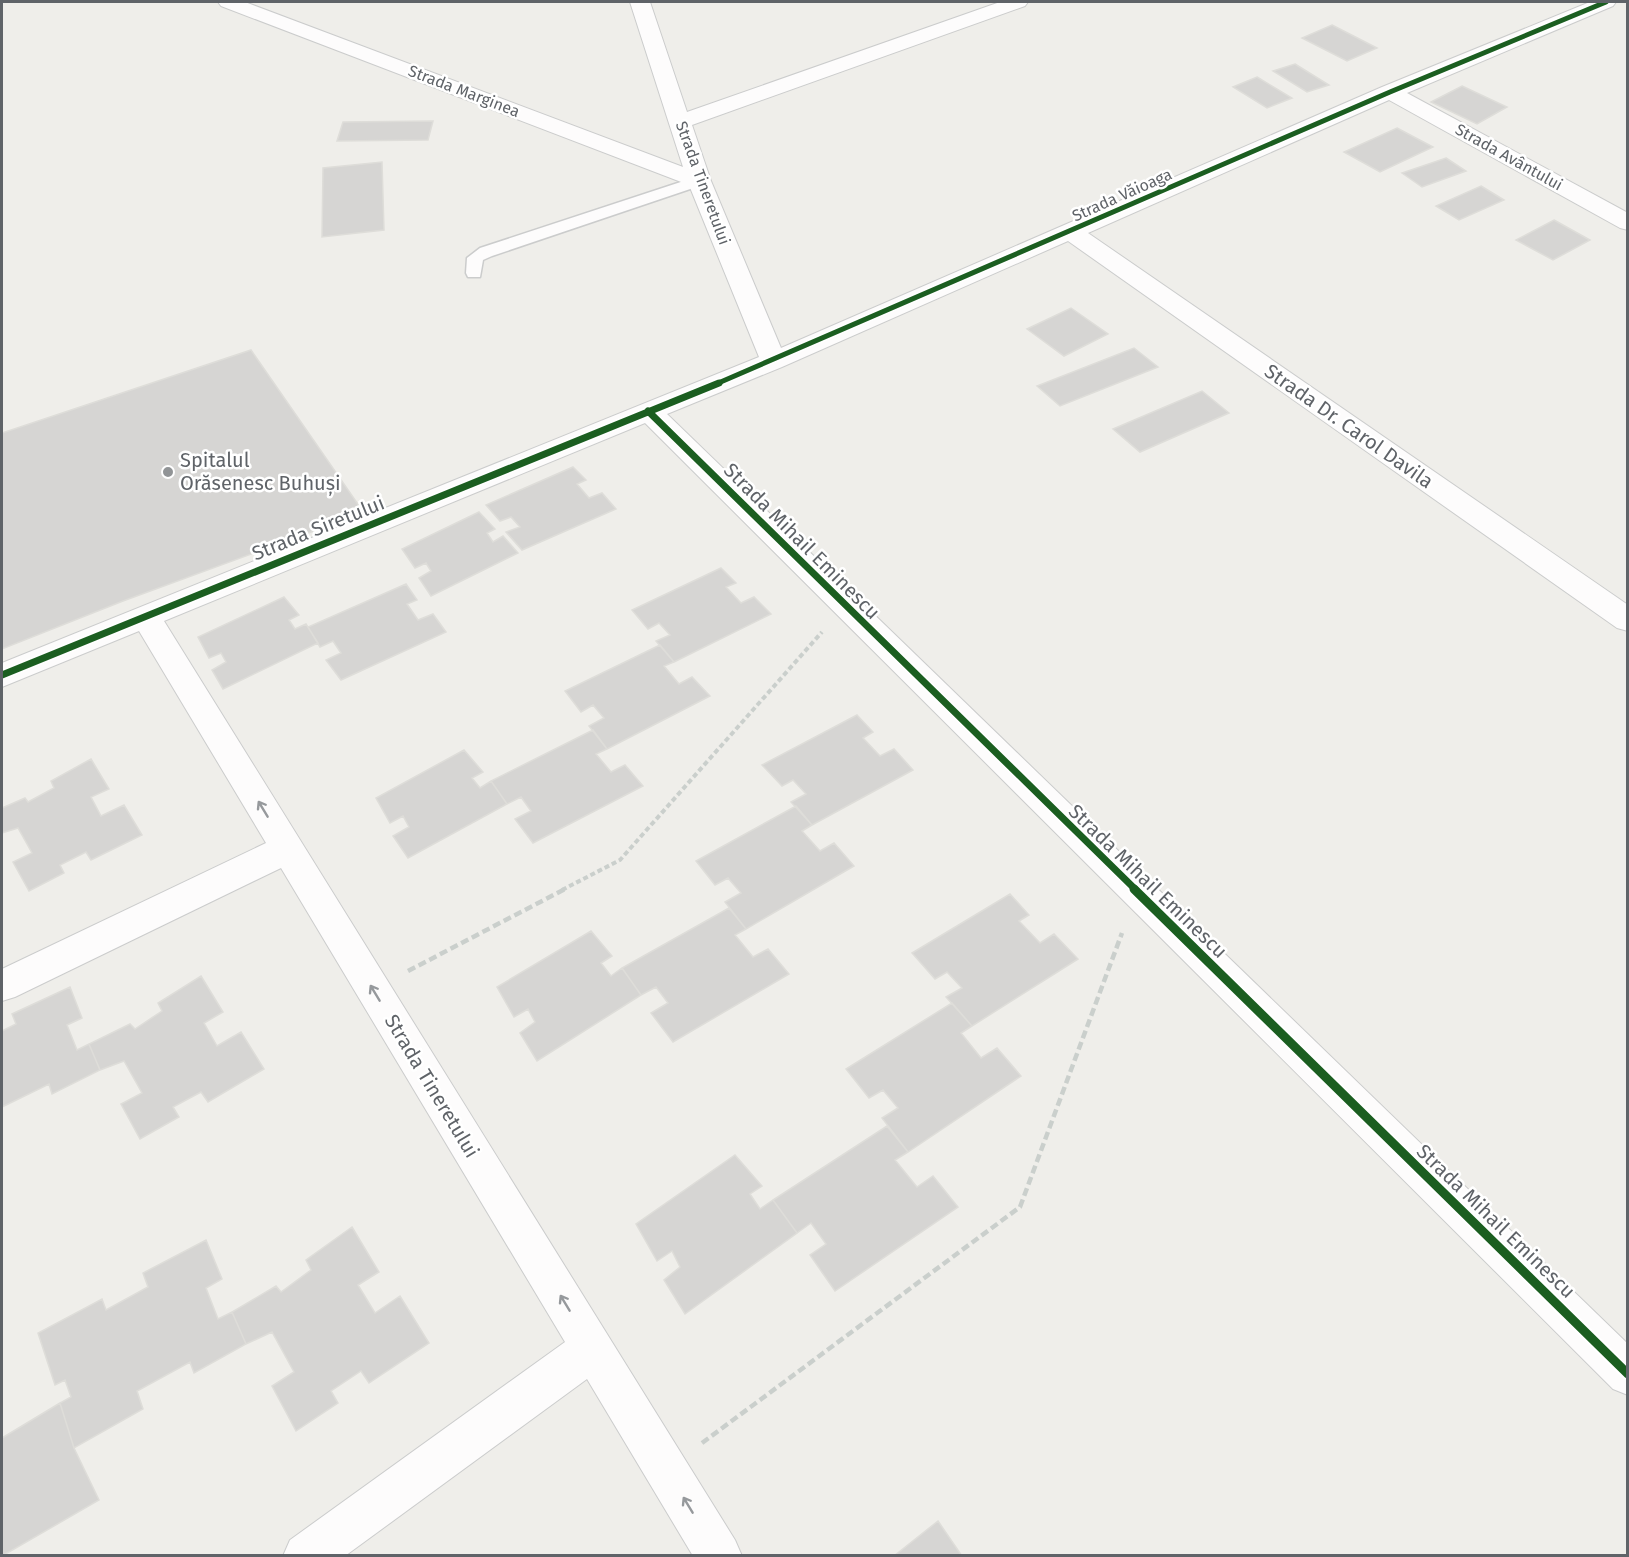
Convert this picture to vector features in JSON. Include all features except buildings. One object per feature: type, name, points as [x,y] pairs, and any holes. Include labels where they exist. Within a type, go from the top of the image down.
[{"type":"street","name":"Strada Marginea","points":[[228,2],[699,181]]},
{"type":"street","name":"Strada Tineretului","points":[[640,2],[699,181],[773,361]]},
{"type":"street","points":[[680,122],[1018,2]]},
{"type":"street","name":"Strada Văioaga","points":[[648,411],[773,361],[1390,92],[1606,2]]},
{"type":"street","name":"Strada Avântului","points":[[1390,92],[1628,222]]},
{"type":"street","name":"Strada Dr. Carol Davila","points":[[1071,231],[1628,620]]},
{"type":"street","name":"Strada Mihail Eminescu","points":[[648,411],[1628,1374]]},
{"type":"street","name":"Strada Siretului","points":[[2,675],[648,411]]},
{"type":"street","name":"Strada Tineretului","points":[[146,617],[718,1556]]},
{"type":"street","points":[[2,986],[287,849]]},
{"type":"street","points":[[306,1556],[592,1349]]},
{"type":"lane","points":[[474,273],[475,258],[486,252],[699,181]]},
{"type":"path","points":[[373,990],[620,860],[844,606]]},
{"type":"path","points":[[666,1469],[1020,1207],[1136,892]]},
{"type":"cycle path","points":[[2,675],[773,361],[1390,92],[1606,2]]},
{"type":"cycle path","points":[[648,411],[1628,1374]]},
{"type":"place","name":"Spitalul Orăsenesc Buhuși","points":[[168,472]]}]
